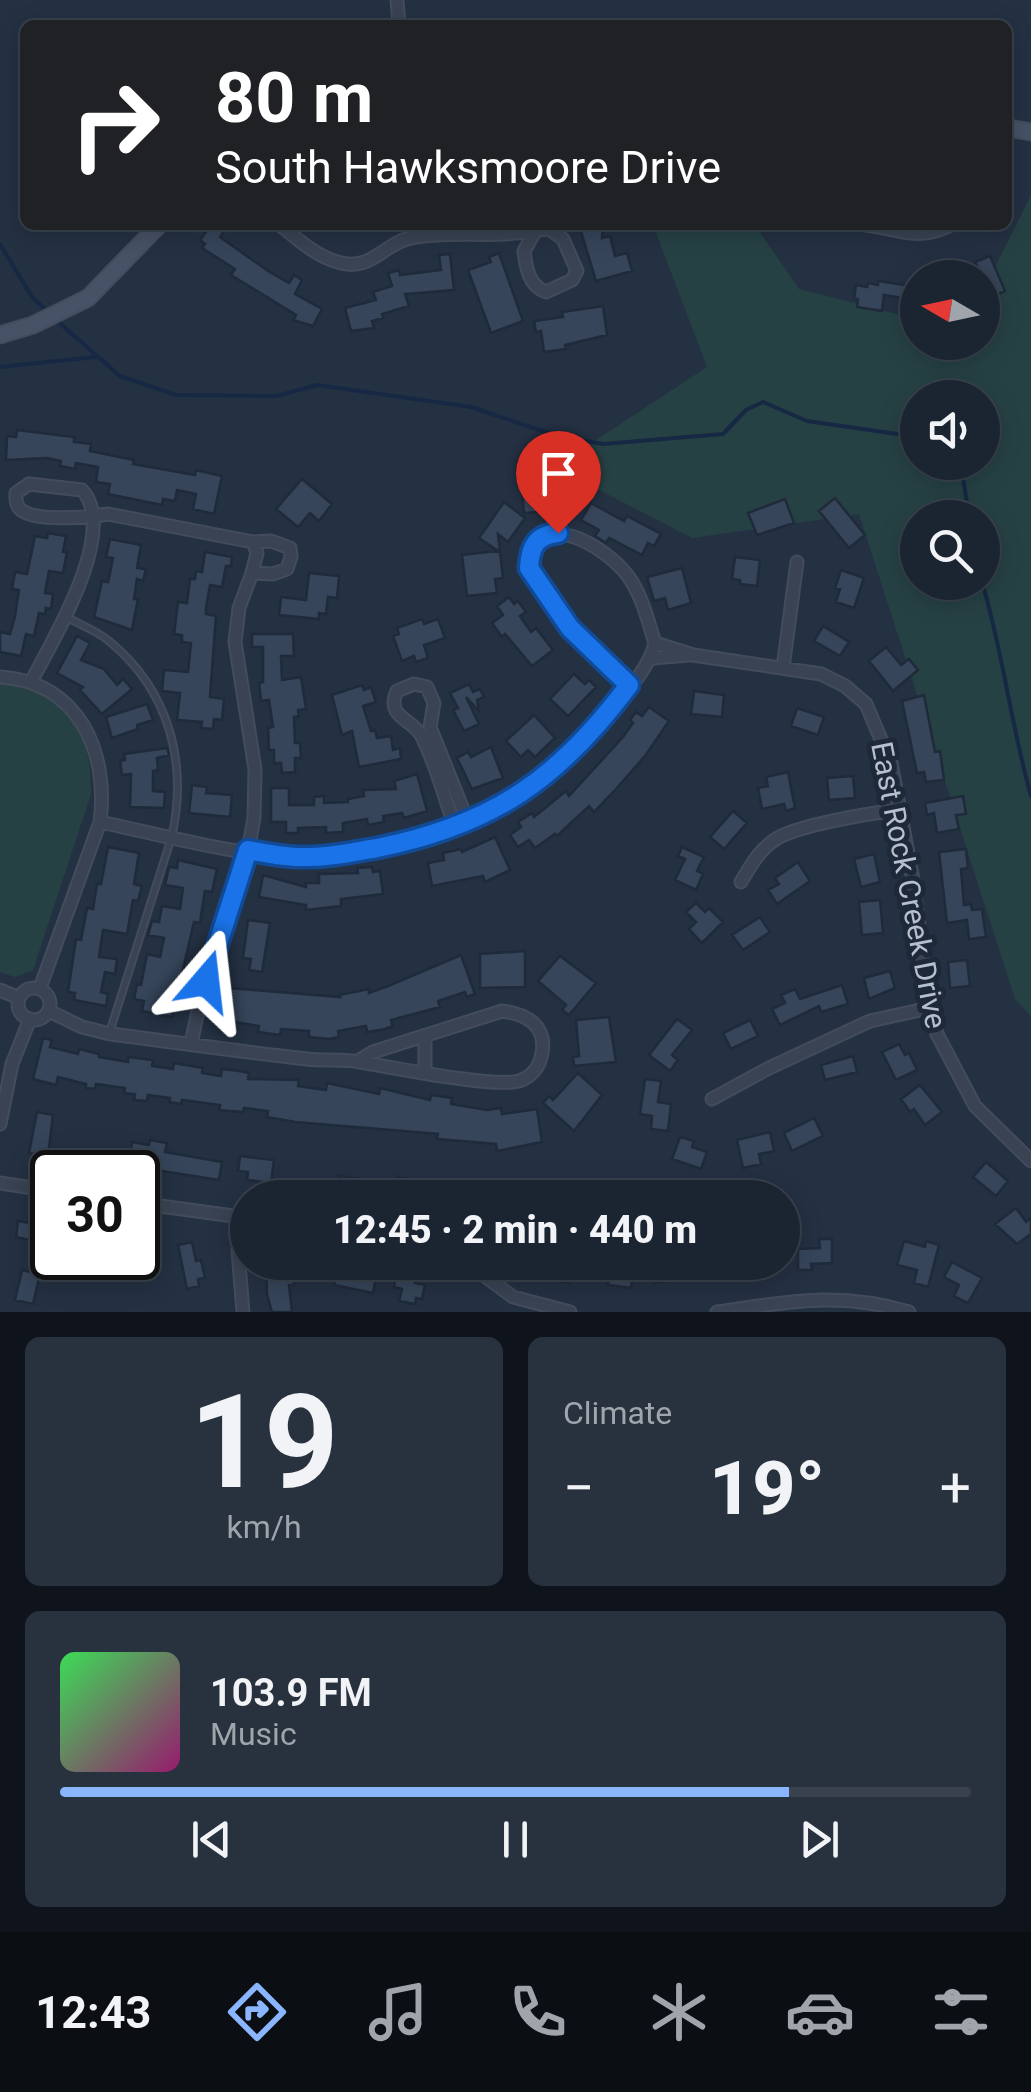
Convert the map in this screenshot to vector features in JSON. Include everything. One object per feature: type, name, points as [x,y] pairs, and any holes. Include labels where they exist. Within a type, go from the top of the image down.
[{"type":"main road","points":[[0,335],[33,325],[88,298],[154,230]]},
{"type":"street","points":[[286,230],[311,249],[336,262],[353,265],[367,263],[406,232],[516,235],[531,230]]},
{"type":"street","points":[[536,230],[524,251],[530,278],[538,289],[546,292],[572,280],[577,271],[556,232],[546,230]]},
{"type":"street","points":[[888,230],[915,236],[939,230]]},
{"type":"street","points":[[31,682],[67,618],[83,578],[93,516],[91,499],[82,490],[29,484],[16,493],[19,508],[28,514],[71,518],[93,516],[108,514],[254,542],[280,542],[290,548],[287,569],[273,574],[252,573]]},
{"type":"street","points":[[100,822],[302,858],[346,854],[455,827],[536,784],[572,752],[643,674],[655,643],[632,580],[610,558],[558,533],[545,534],[534,544],[529,568],[542,591],[585,644],[629,685]]},
{"type":"street","points":[[191,1044],[254,818],[255,769],[234,642],[239,608],[257,554],[254,542]]},
{"type":"street","points":[[783,668],[797,562]]},
{"type":"street","name":"East Rock Creek Drive","points":[[655,643],[693,654],[821,674],[846,686],[866,704],[891,762],[913,880],[929,1008],[950,1063],[975,1106],[1031,1160]]},
{"type":"street","name":"East Rock Creek Drive","points":[[652,658],[693,654]]},
{"type":"street","points":[[0,677],[31,682],[72,709],[88,732],[101,765],[104,794],[100,822],[40,988]]},
{"type":"street","points":[[455,827],[436,758],[430,719],[434,703],[428,687],[414,684],[397,690],[394,702],[400,718],[419,731],[436,758],[468,822]]},
{"type":"street","points":[[413,725],[430,719]]},
{"type":"street","points":[[741,882],[756,856],[777,838],[864,814],[899,810]]},
{"type":"street","points":[[30,988],[40,988],[50,1000],[48,1011],[40,1018],[30,1019],[19,1009],[19,998],[30,988]]},
{"type":"street","points":[[0,990],[19,998]]},
{"type":"street","points":[[712,1099],[766,1069],[870,1022],[929,1008]]},
{"type":"street","points":[[48,1011],[82,1027],[110,1034],[306,1060],[358,1061],[495,1082],[518,1081],[535,1072],[542,1054],[542,1035],[533,1021],[518,1013],[502,1011],[373,1052],[358,1061]]},
{"type":"street","points":[[0,1124],[12,1064],[30,1019]]},
{"type":"street","points":[[425,1072],[426,1037]]},
{"type":"street","points":[[0,1183],[30,1188]]},
{"type":"street","points":[[160,1205],[230,1215]]},
{"type":"street","points":[[240,1280],[243,1312]]},
{"type":"street","points":[[491,1280],[514,1297],[570,1312]]},
{"type":"street","points":[[505,1312],[514,1297]]},
{"type":"street","points":[[717,1312],[826,1298],[882,1304],[909,1312]]},
{"type":"street","points":[[826,1298],[826,1312]]},
{"type":"lane","points":[[67,618],[106,638],[134,665],[154,692],[170,725],[178,762],[178,806],[172,836],[110,1034]]},
{"type":"green space","points":[[1031,195],[1031,1016],[1015,999],[859,514],[692,538],[555,467],[707,367],[655,230],[758,230],[799,289],[900,315],[900,360],[1000,360],[998,260]]},
{"type":"green space","points":[[0,679],[42,695],[71,717],[80,731],[90,769],[91,794],[33,970],[15,977],[0,972]]},
{"type":"building","points":[[207,230],[225,230],[220,237],[268,271],[289,283],[294,275],[302,280],[295,294],[322,309],[313,326],[293,320],[296,315],[231,275],[235,269],[202,248],[205,244],[200,240]]},
{"type":"building","points":[[581,230],[603,230],[602,238],[610,236],[615,256],[627,253],[632,271],[596,281]]},
{"type":"building","points":[[499,253],[523,321],[491,333],[468,270],[491,262],[489,257]]},
{"type":"building","points":[[450,254],[454,290],[405,294],[409,306],[382,314],[383,318],[372,321],[374,328],[351,331],[345,308],[376,300],[373,292],[392,286],[388,273],[441,270],[439,255]]},
{"type":"building","points":[[878,281],[900,284],[900,298],[884,295],[882,311],[857,307],[856,285],[878,285]]},
{"type":"building","points":[[603,306],[607,335],[544,352],[541,331],[536,332],[534,321]]},
{"type":"building","points":[[17,430],[74,437],[74,442],[91,444],[90,451],[134,460],[133,464],[222,476],[214,514],[193,509],[196,494],[177,490],[175,501],[163,499],[162,505],[108,494],[110,484],[96,482],[98,467],[76,463],[75,469],[47,458],[6,460],[7,436],[16,437]]},
{"type":"building","points":[[302,479],[332,504],[319,521],[310,513],[298,527],[276,509]]},
{"type":"building","points":[[552,490],[553,499],[568,498],[569,510],[524,513],[522,493]]},
{"type":"building","points":[[835,498],[865,535],[849,548],[819,511]]},
{"type":"building","points":[[785,499],[794,523],[757,535],[748,513]]},
{"type":"building","points":[[504,502],[525,518],[508,542],[498,534],[503,578],[495,579],[497,593],[467,596],[462,555],[498,551],[479,538]]},
{"type":"building","points":[[591,503],[624,521],[627,516],[661,534],[654,546],[648,543],[642,555],[609,538],[606,543],[595,536],[599,530],[581,520]]},
{"type":"building","points":[[48,533],[66,536],[63,552],[67,552],[63,573],[49,571],[45,593],[53,594],[51,609],[39,613],[34,636],[26,634],[21,656],[0,652],[0,632],[10,634],[15,616],[19,590],[12,589],[15,572],[27,574],[35,536],[47,538]]},
{"type":"building","points":[[110,539],[141,545],[137,568],[146,569],[143,581],[137,579],[132,630],[94,617],[102,581],[108,582],[113,558],[106,557]]},
{"type":"building","points":[[205,552],[232,557],[222,587],[210,585],[206,608],[206,614],[216,616],[210,697],[224,699],[222,720],[214,719],[213,729],[201,728],[202,722],[177,720],[180,693],[162,691],[164,670],[188,672],[191,643],[182,642],[182,635],[174,634],[178,602],[187,603],[190,579],[195,579],[196,571],[202,572]]},
{"type":"building","points":[[735,557],[760,560],[757,586],[732,579]]},
{"type":"building","points":[[682,568],[691,603],[668,610],[665,598],[654,601],[647,577]]},
{"type":"building","points":[[841,570],[864,578],[854,608],[836,602],[840,589],[835,588]]},
{"type":"building","points":[[309,573],[339,576],[337,598],[328,597],[326,614],[319,613],[319,619],[279,615],[281,597],[306,600]]},
{"type":"building","points":[[509,597],[526,612],[520,616],[531,632],[536,628],[553,650],[532,666],[492,623],[503,615],[497,606]]},
{"type":"building","points":[[422,619],[424,624],[438,619],[445,638],[424,645],[428,658],[416,662],[414,656],[402,661],[393,636],[399,634],[397,628]]},
{"type":"building","points":[[823,626],[849,642],[840,656],[814,641]]},
{"type":"building","points":[[252,634],[293,634],[294,656],[281,656],[282,680],[301,677],[306,709],[298,710],[299,716],[294,717],[295,743],[300,743],[301,758],[295,758],[295,772],[282,773],[281,763],[274,763],[274,750],[269,750],[268,728],[273,727],[269,700],[261,701],[259,683],[263,682],[263,647],[252,647]]},
{"type":"building","points":[[77,636],[90,643],[81,660],[104,669],[117,685],[123,679],[132,689],[102,714],[80,690],[83,687],[57,673]]},
{"type":"building","points":[[886,647],[901,665],[909,659],[918,670],[893,691],[869,661]]},
{"type":"building","points":[[574,674],[585,684],[589,680],[596,687],[568,716],[550,699]]},
{"type":"building","points":[[469,684],[473,692],[480,689],[484,697],[477,700],[479,711],[466,697],[479,724],[464,731],[453,710],[458,708],[450,693]]},
{"type":"building","points":[[362,685],[364,690],[371,687],[376,702],[363,706],[371,731],[375,730],[377,738],[391,736],[393,750],[400,748],[401,759],[359,767],[352,731],[342,735],[332,695]]},
{"type":"building","points":[[694,691],[724,695],[722,717],[691,714]]},
{"type":"building","points":[[924,695],[944,780],[926,782],[924,772],[917,773],[902,701]]},
{"type":"building","points":[[147,704],[153,720],[112,738],[106,717]]},
{"type":"building","points":[[649,707],[669,721],[616,789],[594,812],[589,806],[557,836],[535,848],[529,840],[518,847],[510,835],[521,827],[518,822],[532,813],[534,817],[566,791],[569,796],[623,737],[636,712],[642,716]]},
{"type":"building","points":[[797,708],[824,717],[818,735],[791,726]]},
{"type":"building","points":[[534,715],[555,738],[535,757],[528,750],[521,757],[506,741]]},
{"type":"building","points":[[491,747],[503,778],[472,789],[457,758],[468,752],[471,757]]},
{"type":"building","points":[[167,748],[169,755],[157,758],[158,770],[153,771],[153,791],[165,792],[164,808],[130,807],[131,774],[122,775],[120,761],[125,760],[124,754]]},
{"type":"building","points":[[788,772],[795,808],[786,811],[784,804],[762,809],[758,788],[768,786],[766,777]]},
{"type":"building","points":[[417,774],[427,811],[404,818],[402,813],[383,816],[384,822],[368,825],[367,819],[343,823],[343,832],[326,833],[326,827],[298,828],[298,833],[286,833],[286,822],[271,822],[271,788],[289,788],[289,805],[314,805],[314,797],[324,796],[324,803],[348,802],[364,796],[363,790],[396,789],[394,781]]},
{"type":"building","points":[[853,776],[855,798],[829,800],[827,778]]},
{"type":"building","points":[[192,785],[207,787],[206,793],[232,795],[230,817],[189,813]]},
{"type":"building","points":[[963,796],[966,814],[956,815],[959,829],[937,833],[934,813],[927,815],[925,803]]},
{"type":"building","points":[[733,811],[747,823],[724,849],[710,837]]},
{"type":"building","points":[[495,837],[510,870],[485,882],[483,876],[432,886],[428,863],[444,860],[443,853],[461,849],[462,852]]},
{"type":"building","points":[[108,847],[139,853],[134,884],[142,886],[138,901],[133,900],[127,934],[103,930],[99,957],[117,959],[115,974],[105,972],[101,992],[108,994],[106,1006],[74,1000],[75,993],[68,992],[76,939],[81,940],[87,908],[93,909]]},
{"type":"building","points":[[682,847],[704,857],[697,871],[703,874],[696,890],[675,880],[685,859],[678,856]]},
{"type":"building","points":[[966,849],[968,868],[961,869],[964,905],[971,904],[972,910],[982,909],[986,937],[969,939],[967,920],[947,923],[939,852]]},
{"type":"building","points":[[874,854],[880,882],[861,887],[854,859]]},
{"type":"building","points":[[178,860],[217,869],[212,892],[205,891],[200,923],[194,922],[172,1017],[142,1011],[144,1001],[134,999],[147,954],[160,957],[164,938],[148,935],[152,921],[159,922],[162,906],[180,909],[183,888],[165,885],[169,867],[177,868]]},
{"type":"building","points":[[798,862],[810,881],[777,904],[768,890],[779,884],[775,878]]},
{"type":"building","points":[[372,867],[373,872],[380,871],[383,894],[341,899],[341,906],[306,910],[306,905],[259,897],[263,875],[306,887],[306,883],[319,883],[319,874],[358,873],[357,868]]},
{"type":"building","points":[[880,900],[883,933],[862,935],[859,902]]},
{"type":"building","points":[[696,903],[705,912],[709,908],[723,922],[702,943],[689,929],[696,922],[686,912]]},
{"type":"building","points":[[760,917],[770,932],[743,950],[732,935]]},
{"type":"building","points":[[248,920],[270,923],[262,972],[249,970],[251,959],[243,958]]},
{"type":"building","points":[[525,951],[525,987],[480,988],[480,954]]},
{"type":"building","points":[[461,955],[475,994],[467,997],[465,992],[438,1001],[440,1007],[391,1020],[393,1026],[385,1029],[367,1032],[366,1026],[338,1031],[339,1037],[329,1039],[309,1037],[309,1031],[281,1029],[280,1035],[258,1032],[259,1026],[223,1020],[228,988],[340,997],[369,989],[369,993]]},
{"type":"building","points":[[560,956],[596,983],[569,1015],[562,1010],[566,1005],[538,981]]},
{"type":"building","points":[[967,960],[970,986],[950,988],[948,962]]},
{"type":"building","points":[[890,971],[895,988],[869,999],[864,978]]},
{"type":"building","points":[[842,985],[848,1004],[821,1012],[819,1006],[780,1025],[772,1009],[785,1003],[781,995],[795,989],[800,999]]},
{"type":"building","points":[[609,1017],[616,1062],[574,1066],[573,1057],[579,1056],[576,1020]]},
{"type":"building","points":[[677,1019],[692,1030],[672,1055],[678,1060],[670,1071],[649,1055]]},
{"type":"building","points":[[750,1020],[758,1036],[731,1049],[723,1033]]},
{"type":"building","points":[[43,1038],[52,1040],[50,1047],[78,1054],[79,1049],[128,1062],[128,1057],[153,1060],[152,1066],[173,1069],[174,1063],[221,1076],[222,1069],[249,1073],[248,1079],[299,1080],[298,1086],[326,1090],[327,1083],[379,1094],[380,1088],[430,1100],[431,1095],[452,1098],[451,1104],[487,1110],[501,1108],[502,1114],[537,1109],[542,1142],[497,1151],[496,1144],[437,1139],[438,1134],[295,1122],[267,1117],[268,1111],[219,1110],[220,1105],[182,1100],[181,1104],[148,1095],[147,1101],[134,1100],[135,1094],[124,1093],[125,1088],[96,1084],[95,1089],[86,1088],[86,1084],[58,1077],[56,1085],[33,1079]]},
{"type":"building","points":[[899,1044],[905,1055],[909,1053],[917,1070],[896,1080],[882,1052]]},
{"type":"building","points":[[853,1056],[857,1072],[825,1080],[821,1065]]},
{"type":"building","points":[[578,1073],[602,1095],[574,1131],[543,1103],[549,1096],[553,1100]]},
{"type":"building","points":[[645,1079],[661,1081],[658,1102],[671,1104],[668,1131],[651,1129],[652,1116],[640,1114]]},
{"type":"building","points":[[920,1085],[942,1112],[925,1125],[901,1099]]},
{"type":"building","points":[[37,1112],[53,1115],[49,1150],[29,1153]]},
{"type":"building","points":[[814,1118],[823,1136],[792,1151],[784,1133]]},
{"type":"building","points":[[770,1132],[774,1151],[759,1154],[761,1164],[743,1168],[737,1140]]},
{"type":"building","points":[[680,1137],[694,1141],[692,1147],[707,1152],[701,1169],[672,1159]]},
{"type":"building","points":[[150,1140],[167,1143],[165,1152],[222,1162],[219,1180],[160,1171],[160,1150],[131,1150],[132,1142],[149,1145]]},
{"type":"building","points":[[240,1156],[274,1160],[271,1180],[247,1180],[248,1172],[238,1171]]},
{"type":"building","points":[[986,1162],[1008,1181],[996,1196],[973,1177]]},
{"type":"building","points":[[1016,1208],[1026,1222],[1031,1218],[1031,1234],[1017,1244],[995,1224]]},
{"type":"building","points":[[18,1221],[30,1223],[30,1240],[16,1237]]},
{"type":"building","points":[[819,1239],[832,1239],[832,1263],[811,1264],[812,1270],[800,1270],[800,1249],[820,1248]]},
{"type":"building","points":[[904,1241],[925,1247],[926,1241],[939,1245],[928,1287],[914,1283],[917,1270],[897,1265]]},
{"type":"building","points":[[192,1242],[205,1278],[198,1279],[199,1286],[187,1289],[178,1245]]},
{"type":"building","points":[[952,1262],[982,1278],[968,1303],[954,1296],[959,1285],[944,1277]]},
{"type":"building","points":[[22,1270],[30,1272],[30,1280],[39,1280],[33,1304],[15,1300]]},
{"type":"building","points":[[267,1280],[294,1280],[294,1285],[289,1285],[292,1312],[272,1312]]},
{"type":"building","points":[[335,1280],[376,1280],[373,1293],[334,1285]]},
{"type":"building","points":[[395,1280],[415,1280],[425,1285],[422,1299],[416,1298],[415,1304],[399,1301],[402,1289],[394,1287]]},
{"type":"building","points":[[609,1280],[632,1280],[631,1288],[608,1285]]},
{"type":"waterway","points":[[0,244],[32,297],[49,313]]},
{"type":"waterway","points":[[56,320],[120,376],[176,395],[277,396],[317,385],[471,407],[557,436],[603,444],[723,434],[746,410],[763,402],[807,421],[900,434]]},
{"type":"waterway","points":[[0,367],[95,357]]},
{"type":"waterway","points":[[963,480],[966,500]]},
{"type":"waterway","points":[[987,600],[1031,796]]},
{"type":"route","points":[[206,981],[248,850],[302,858],[346,854],[455,827],[536,784],[608,713],[629,685],[570,628],[529,568],[534,544],[545,534],[558,533]]}]
